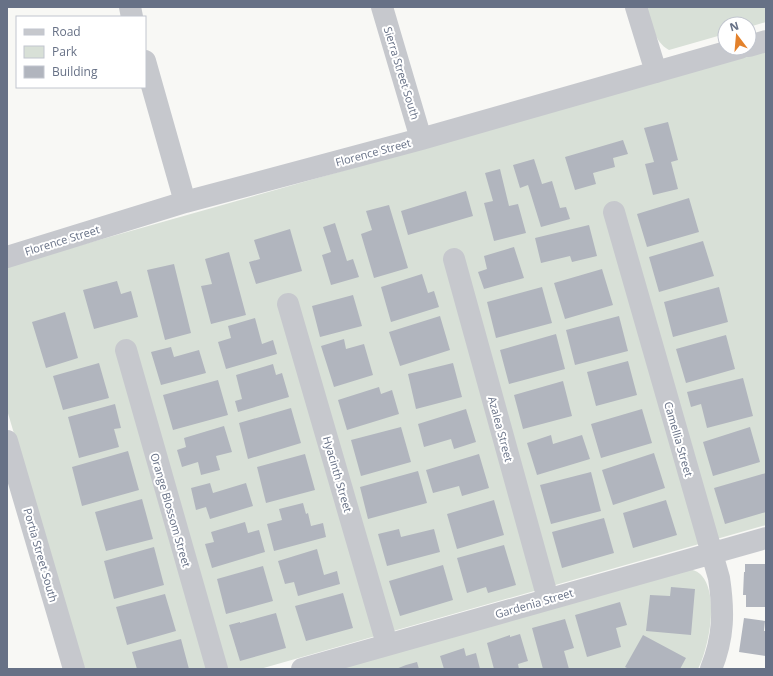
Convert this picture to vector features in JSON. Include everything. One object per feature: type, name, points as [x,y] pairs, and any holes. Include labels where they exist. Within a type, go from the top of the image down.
[{"type":"street","name":"Sierra Street South","points":[[382,7],[421,139]]},
{"type":"street","points":[[636,7],[656,72]]},
{"type":"street","name":"Florence Street","points":[[7,257],[185,202],[421,139],[717,55]]},
{"type":"street","points":[[146,65],[185,202]]},
{"type":"street","name":"Camellia Street","points":[[614,212],[719,578],[723,618],[720,642],[711,669]]},
{"type":"street","name":"Azalea Street","points":[[454,258],[548,599]]},
{"type":"street","name":"Hyacinth Street","points":[[288,304],[387,644]]},
{"type":"street","name":"Orange Blossom Street","points":[[126,350],[217,669]]},
{"type":"street","name":"Portia Street South","points":[[7,441],[74,669]]},
{"type":"street","name":"Gardenia Street","points":[[302,669],[766,538]]},
{"type":"green space","points":[[646,7],[766,7],[766,22],[757,25],[757,16],[717,16],[717,36],[669,50],[656,37]]},
{"type":"green space","points":[[766,51],[766,525],[260,669],[84,669],[7,410],[7,266],[748,56],[757,56],[757,54]]},
{"type":"green space","points":[[688,569],[694,570],[702,576],[707,585],[710,596],[711,608],[709,635],[698,669],[335,669]]},
{"type":"building","points":[[668,122],[678,160],[671,162],[678,189],[653,195],[645,164],[654,162],[644,128]]},
{"type":"building","points":[[623,140],[628,154],[613,158],[615,167],[593,173],[596,184],[575,190],[565,157]]},
{"type":"building","points":[[534,159],[542,184],[552,181],[560,208],[566,207],[570,219],[541,227],[528,185],[520,188],[513,165]]},
{"type":"building","points":[[500,169],[509,206],[518,204],[526,233],[494,241],[484,203],[493,201],[485,173]]},
{"type":"building","points":[[466,191],[473,216],[408,235],[401,211]]},
{"type":"building","points":[[689,198],[699,232],[647,247],[637,214]]},
{"type":"building","points":[[389,205],[408,268],[374,278],[361,234],[372,230],[366,211]]},
{"type":"building","points":[[335,223],[347,261],[353,259],[359,277],[331,285],[322,255],[331,252],[323,227]]},
{"type":"building","points":[[589,225],[597,256],[572,262],[570,256],[541,263],[535,238]]},
{"type":"building","points":[[290,229],[302,271],[256,284],[249,262],[260,259],[254,240]]},
{"type":"building","points":[[703,241],[714,276],[659,292],[649,257]]},
{"type":"building","points":[[514,247],[524,278],[484,289],[478,272],[487,269],[484,256]]},
{"type":"building","points":[[229,252],[246,315],[211,324],[201,286],[212,284],[205,259]]},
{"type":"building","points":[[174,264],[191,333],[165,340],[147,270]]},
{"type":"building","points":[[602,269],[613,305],[565,319],[554,283]]},
{"type":"building","points":[[422,274],[428,293],[434,291],[439,307],[391,322],[381,287]]},
{"type":"building","points":[[117,281],[121,294],[131,291],[138,317],[94,329],[83,290]]},
{"type":"building","points":[[542,287],[552,323],[496,338],[487,302]]},
{"type":"building","points":[[719,287],[728,322],[673,337],[664,302]]},
{"type":"building","points":[[353,295],[362,326],[320,337],[312,306]]},
{"type":"building","points":[[65,312],[78,358],[46,368],[32,322]]},
{"type":"building","points":[[440,316],[450,350],[400,366],[389,332]]},
{"type":"building","points":[[619,316],[628,351],[575,365],[566,330]]},
{"type":"building","points":[[255,318],[262,344],[273,340],[277,354],[226,369],[218,342],[231,338],[228,326]]},
{"type":"building","points":[[556,334],[565,369],[509,384],[500,350]]},
{"type":"building","points":[[726,335],[735,369],[686,383],[676,349]]},
{"type":"building","points":[[344,339],[346,349],[364,344],[373,375],[334,387],[321,346]]},
{"type":"building","points":[[171,347],[174,357],[199,350],[206,373],[161,385],[151,352]]},
{"type":"building","points":[[628,361],[637,395],[596,406],[587,372]]},
{"type":"building","points":[[99,363],[109,398],[63,410],[53,376]]},
{"type":"building","points":[[453,363],[462,397],[416,409],[408,374]]},
{"type":"building","points":[[273,364],[276,375],[282,373],[289,397],[238,412],[235,401],[242,399],[236,375]]},
{"type":"building","points":[[743,378],[753,416],[707,428],[701,404],[691,407],[687,392]]},
{"type":"building","points":[[218,380],[228,415],[173,430],[163,395]]},
{"type":"building","points":[[563,381],[572,416],[523,429],[514,395]]},
{"type":"building","points":[[379,387],[381,394],[392,390],[399,414],[347,430],[338,400]]},
{"type":"building","points":[[115,404],[121,428],[114,429],[119,447],[79,458],[68,417]]},
{"type":"building","points":[[291,408],[301,443],[248,459],[239,423]]},
{"type":"building","points":[[466,409],[476,442],[454,449],[451,439],[424,447],[418,424]]},
{"type":"building","points":[[642,409],[652,443],[601,458],[591,424]]},
{"type":"building","points":[[224,426],[232,452],[216,456],[220,470],[201,475],[198,462],[182,467],[177,450],[186,447],[184,438]]},
{"type":"building","points":[[401,427],[411,462],[361,476],[351,440]]},
{"type":"building","points":[[750,427],[760,462],[713,476],[703,442]]},
{"type":"building","points":[[551,435],[553,444],[582,435],[590,459],[537,475],[527,443]]},
{"type":"building","points":[[128,451],[139,490],[82,506],[72,467]]},
{"type":"building","points":[[654,453],[665,488],[613,505],[602,470]]},
{"type":"building","points":[[305,454],[315,490],[266,503],[257,467]]},
{"type":"building","points":[[479,454],[489,488],[462,496],[459,486],[433,493],[426,470]]},
{"type":"building","points":[[418,471],[427,503],[368,519],[360,487]]},
{"type":"building","points":[[591,472],[601,511],[551,524],[540,485]]},
{"type":"building","points":[[766,473],[766,512],[725,524],[714,488]]},
{"type":"building","points":[[210,483],[213,493],[246,483],[253,506],[210,519],[206,507],[196,510],[191,488]]},
{"type":"building","points":[[142,499],[153,539],[106,551],[95,512]]},
{"type":"building","points":[[494,500],[504,535],[457,549],[447,514]]},
{"type":"building","points":[[666,500],[677,535],[633,548],[623,513]]},
{"type":"building","points":[[303,503],[306,514],[308,513],[311,526],[323,523],[326,537],[274,551],[267,524],[282,520],[279,509]]},
{"type":"building","points":[[604,518],[614,553],[562,568],[552,532]]},
{"type":"building","points":[[245,522],[248,533],[259,530],[265,552],[212,568],[205,544],[214,542],[211,532]]},
{"type":"building","points":[[399,529],[401,537],[434,529],[440,552],[387,566],[378,534]]},
{"type":"building","points":[[504,545],[516,585],[488,593],[486,587],[467,593],[457,558]]},
{"type":"building","points":[[154,547],[164,585],[114,599],[104,561]]},
{"type":"building","points":[[317,549],[324,575],[337,571],[340,584],[298,596],[294,582],[285,584],[278,561]]},
{"type":"building","points":[[745,564],[766,564],[766,607],[746,607],[746,595],[743,595]]},
{"type":"building","points":[[443,565],[453,600],[400,616],[389,581]]},
{"type":"building","points":[[263,566],[273,601],[226,614],[217,579]]},
{"type":"building","points":[[671,587],[695,589],[691,635],[646,631],[650,595],[670,596]]},
{"type":"building","points":[[343,593],[353,628],[306,641],[295,606]]},
{"type":"building","points":[[165,594],[176,631],[127,645],[116,607]]},
{"type":"building","points":[[620,602],[627,625],[616,628],[621,647],[587,657],[575,615]]},
{"type":"building","points":[[276,613],[286,648],[240,661],[229,625]]},
{"type":"building","points":[[744,618],[765,621],[764,631],[766,631],[766,656],[739,652]]},
{"type":"building","points":[[565,619],[574,648],[564,651],[569,669],[543,669],[532,628]]},
{"type":"building","points":[[520,634],[528,661],[518,664],[519,669],[494,669],[487,643],[510,635],[510,637]]},
{"type":"building","points":[[643,635],[686,658],[680,669],[629,669],[625,667]]},
{"type":"building","points":[[181,639],[189,669],[137,669],[132,652]]},
{"type":"building","points":[[464,648],[466,656],[476,653],[480,669],[444,669],[440,656]]},
{"type":"building","points":[[417,662],[419,669],[396,669],[406,665]]}]
